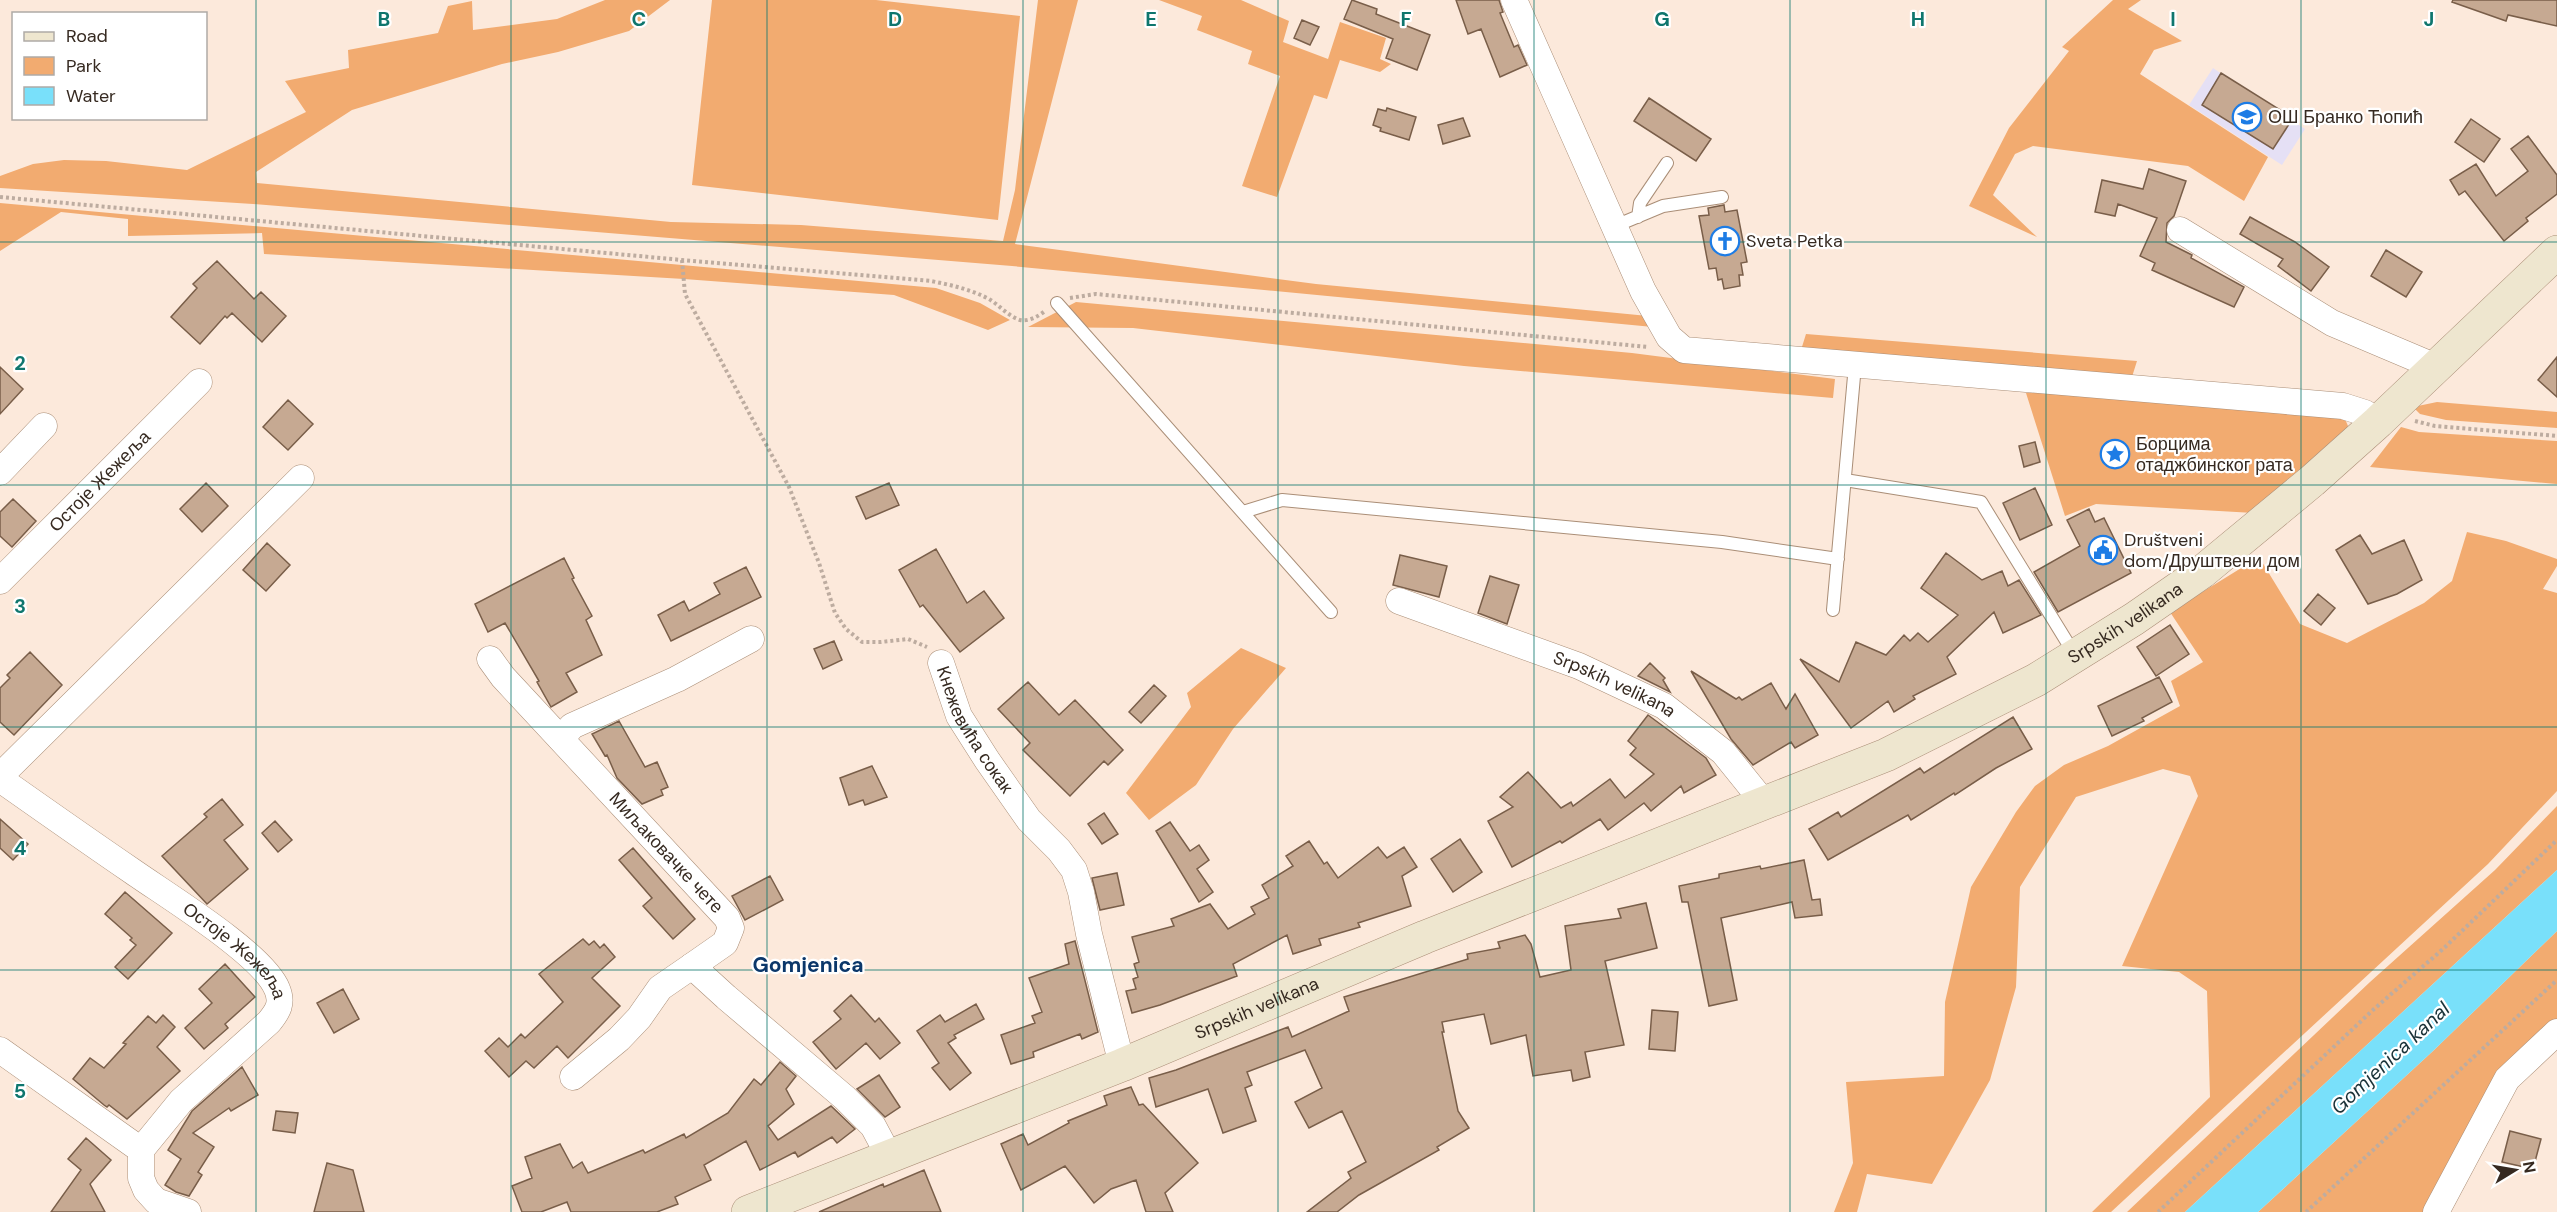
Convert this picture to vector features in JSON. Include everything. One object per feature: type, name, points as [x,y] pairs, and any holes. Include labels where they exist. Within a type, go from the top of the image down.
[{"type":"main road","name":"Srpskih velikana","points":[[748,1212],[1122,1065],[1425,937],[1886,755],[2036,680],[2202,572],[2312,481],[2378,422],[2557,252]]},
{"type":"street","points":[[1514,0],[1643,291],[1669,337],[1684,350],[2343,406],[2365,413],[2378,422]]},
{"type":"street","points":[[2180,230],[2332,323],[2436,367]]},
{"type":"street","name":"Остоје Жежеља","points":[[0,581],[199,382]]},
{"type":"street","points":[[0,472],[44,426]]},
{"type":"street","name":"Остоје Жежеља","points":[[141,1150],[181,1101],[279,1010],[280,998],[277,989],[256,962],[195,915],[0,778],[301,478]]},
{"type":"street","name":"Srpskih velikana","points":[[1400,601],[1580,666],[1664,706],[1724,752],[1765,804]]},
{"type":"street","points":[[561,739],[572,726],[677,679],[751,639]]},
{"type":"street","name":"Миљаковачке чете","points":[[490,659],[730,923],[730,935],[725,943],[660,988],[639,1018],[619,1039],[573,1077]]},
{"type":"street","name":"Кнежевића сокак","points":[[941,663],[959,716],[987,760],[1029,820],[1059,850],[1074,870],[1122,1065]]},
{"type":"street","points":[[692,966],[845,1098],[873,1126],[889,1156]]},
{"type":"street","points":[[2436,1212],[2507,1079],[2557,1032]]},
{"type":"street","points":[[0,1050],[141,1150],[141,1178],[146,1191],[156,1201],[188,1212]]},
{"type":"lane","points":[[1638,217],[1640,203],[1667,163]]},
{"type":"lane","points":[[1615,226],[1664,206],[1722,196]]},
{"type":"lane","points":[[1057,303],[1331,612]]},
{"type":"lane","points":[[1833,610],[1855,365]]},
{"type":"lane","points":[[1845,480],[1980,502],[2076,656]]},
{"type":"lane","points":[[1243,512],[1282,500],[1722,542],[1838,559]]},
{"type":"path","points":[[0,197],[931,281],[966,288],[990,300],[1022,321],[1038,317],[1057,303],[1077,295],[1096,294],[1684,350]]},
{"type":"path","name":"Кнежевића сокак","points":[[682,260],[684,294],[747,405],[789,487],[819,563],[835,613],[846,629],[862,642],[908,639],[922,644],[933,652],[941,663]]},
{"type":"path","points":[[2435,426],[2557,436]]},
{"type":"path","points":[[2158,1212],[2374,1009],[2443,949],[2557,840]]},
{"type":"path","points":[[2306,1212],[2557,980]]},
{"type":"shaded area","name":"ОШ Бранко Ћопић","points":[[2213,68],[2305,129],[2282,165],[2189,105]]},
{"type":"green space","points":[[605,0],[670,0],[629,31],[558,52],[502,64],[352,110],[256,172],[257,183],[671,222],[801,225],[1003,241],[1015,190],[1038,0],[1078,0],[1015,244],[1316,284],[1648,316],[1653,327],[1012,266],[253,204],[0,188],[0,176],[33,164],[64,160],[106,161],[187,170],[306,112],[285,81],[349,68],[348,50],[438,33],[448,6],[472,1],[473,30],[557,19]]},
{"type":"green space","points":[[712,0],[876,0],[1020,16],[998,220],[692,185]]},
{"type":"green space","points":[[1159,0],[1241,0],[1289,21],[1283,42],[1328,59],[1340,22],[1386,38],[1380,59],[1391,64],[1380,72],[1340,60],[1327,99],[1314,95],[1277,197],[1242,186],[1280,76],[1248,64],[1252,51],[1197,30],[1202,16]]},
{"type":"green space","points":[[2113,0],[2141,0],[2128,9],[2182,41],[2154,50],[2140,74],[2268,157],[2244,201],[2188,166],[2033,146],[2015,154],[1993,195],[2037,237],[1969,206],[2009,128],[2069,51],[2062,47]]},
{"type":"green space","points":[[0,203],[936,288],[980,303],[1010,320],[988,330],[894,295],[684,279],[264,254],[262,233],[128,236],[128,219],[61,212],[0,251]]},
{"type":"green space","points":[[1076,302],[1632,353],[1835,379],[1833,398],[1464,366],[1133,328],[1028,327]]},
{"type":"green space","points":[[1806,334],[2137,361],[2131,380],[1801,350]]},
{"type":"green space","points":[[2038,392],[2345,419],[2348,426],[2345,432],[2254,513],[2096,504],[2065,516],[2026,393]]},
{"type":"green space","points":[[2437,402],[2557,412],[2557,428],[2446,420],[2420,414],[2413,407]]},
{"type":"green space","points":[[2401,427],[2419,432],[2557,441],[2557,484],[2370,467]]},
{"type":"green space","points":[[2467,532],[2506,541],[2557,559],[2557,566],[2543,589],[2557,593],[2557,791],[2488,864],[2111,1212],[2092,1212],[2210,1097],[2207,991],[2179,972],[2122,966],[2198,796],[2190,776],[2163,769],[2076,797],[2020,887],[2016,987],[1990,1080],[1932,1184],[1867,1174],[1857,1212],[1834,1212],[1853,1163],[1846,1082],[1944,1076],[1945,1002],[1971,887],[2016,812],[2035,786],[2064,765],[2108,746],[2180,706],[2171,681],[2203,662],[2170,612],[2259,557],[2300,624],[2347,643],[2424,603],[2452,581]]},
{"type":"green space","points":[[1241,648],[1286,668],[1233,729],[1196,785],[1149,820],[1126,793],[1191,707],[1187,693]]},
{"type":"green space","points":[[2557,806],[2557,870],[2185,1212],[2127,1212],[2370,982],[2495,870]]},
{"type":"green space","points":[[2557,931],[2557,1021],[2424,1212],[2258,1212],[2433,1051]]},
{"type":"water","name":"Gomjenica kanal","points":[[2557,870],[2557,931],[2433,1051],[2258,1212],[2185,1212]]},
{"type":"building","points":[[1352,0],[1377,9],[1376,14],[1430,35],[1417,70],[1386,58],[1393,39],[1344,19]]},
{"type":"building","points":[[1456,0],[1499,0],[1503,12],[1500,13],[1514,47],[1518,45],[1527,65],[1500,77],[1481,29],[1468,34]]},
{"type":"building","points":[[2453,0],[2557,0],[2557,26],[2508,15],[2506,21],[2452,2]]},
{"type":"building","points":[[1302,20],[1319,27],[1310,45],[1294,38]]},
{"type":"building","name":"ОШ Бранко Ћопић","points":[[2221,73],[2293,118],[2273,149],[2202,105]]},
{"type":"building","points":[[1649,98],[1711,139],[1696,161],[1634,121]]},
{"type":"building","points":[[1387,108],[1416,117],[1409,140],[1380,131],[1381,128],[1373,125],[1378,109],[1386,111]]},
{"type":"building","points":[[1463,118],[1470,136],[1443,144],[1438,125]]},
{"type":"building","points":[[2471,119],[2500,139],[2484,162],[2455,142]]},
{"type":"building","points":[[2528,136],[2557,175],[2557,194],[2526,218],[2528,221],[2504,241],[2465,191],[2459,195],[2450,180],[2476,164],[2496,196],[2528,171],[2511,149]]},
{"type":"building","points":[[2149,169],[2186,181],[2174,216],[2167,223],[2166,242],[2244,287],[2234,307],[2152,270],[2155,263],[2140,256],[2157,218],[2118,204],[2115,216],[2095,212],[2102,180],[2143,189]]},
{"type":"building","name":"Sveta Petka","points":[[1724,205],[1725,212],[1737,210],[1747,262],[1741,263],[1743,275],[1739,275],[1740,286],[1724,289],[1722,279],[1718,280],[1716,268],[1709,269],[1699,216],[1709,215],[1708,208]]},
{"type":"building","points":[[2250,217],[2295,242],[2329,267],[2311,291],[2278,266],[2283,259],[2240,234]]},
{"type":"building","points":[[2386,250],[2422,272],[2406,297],[2371,276]]},
{"type":"building","points":[[217,261],[254,299],[261,292],[286,316],[262,342],[232,313],[227,318],[225,316],[200,344],[171,317],[197,288],[193,284]]},
{"type":"building","points":[[2557,357],[2557,397],[2538,380]]},
{"type":"building","points":[[0,367],[23,389],[0,414]]},
{"type":"building","points":[[288,400],[313,424],[288,450],[263,427]]},
{"type":"building","points":[[2035,442],[2040,462],[2024,467],[2019,446]]},
{"type":"building","points":[[206,483],[228,506],[202,532],[180,509]]},
{"type":"building","points":[[889,483],[899,505],[866,519],[856,497]]},
{"type":"building","points":[[2035,488],[2052,525],[2020,540],[2003,503]]},
{"type":"building","points":[[13,499],[36,521],[12,547],[0,536],[0,512]]},
{"type":"building","points":[[2089,509],[2095,522],[2104,518],[2131,573],[2058,612],[2034,572],[2080,546],[2067,520]]},
{"type":"building","points":[[2360,535],[2372,554],[2404,540],[2422,580],[2397,594],[2368,604],[2336,550]]},
{"type":"building","points":[[267,543],[290,565],[266,591],[243,570]]},
{"type":"building","points":[[936,549],[967,603],[984,591],[1004,618],[960,652],[923,605],[920,607],[899,570]]},
{"type":"building","points":[[1946,553],[1982,580],[2002,571],[2008,586],[2019,580],[2041,615],[2003,633],[1994,612],[1947,657],[1956,674],[1913,696],[1915,699],[1894,712],[1888,701],[1851,728],[1800,659],[1839,682],[1856,642],[1886,655],[1904,635],[1910,641],[1918,633],[1928,642],[1958,615],[1921,588]]},
{"type":"building","points":[[1400,555],[1447,566],[1439,597],[1393,585]]},
{"type":"building","points":[[564,558],[574,578],[572,579],[592,616],[586,620],[602,655],[566,673],[577,692],[551,707],[537,682],[539,681],[505,623],[488,632],[475,604]]},
{"type":"building","points":[[746,567],[761,597],[671,641],[658,615],[684,601],[689,611],[720,594],[714,583]]},
{"type":"building","points":[[1490,576],[1519,585],[1507,624],[1478,613]]},
{"type":"building","points":[[2318,594],[2335,608],[2321,625],[2304,611]]},
{"type":"building","points":[[2170,625],[2189,654],[2156,676],[2137,647]]},
{"type":"building","points":[[834,641],[842,660],[823,669],[814,649]]},
{"type":"building","points":[[30,652],[62,685],[14,735],[0,722],[0,688],[10,678],[7,675]]},
{"type":"building","points":[[1650,663],[1665,678],[1663,680],[1670,692],[1638,676]]},
{"type":"building","points":[[1691,671],[1736,699],[1739,697],[1742,700],[1771,683],[1786,709],[1795,694],[1818,735],[1795,748],[1791,742],[1753,765],[1731,739]]},
{"type":"building","points":[[2159,677],[2172,702],[2142,718],[2144,721],[2112,736],[2098,706]]},
{"type":"building","points":[[1028,682],[1059,715],[1075,700],[1123,750],[1108,765],[1104,761],[1070,796],[1023,750],[1030,743],[998,709]]},
{"type":"building","points":[[1154,685],[1166,696],[1141,723],[1129,712]]},
{"type":"building","points":[[1648,715],[1706,758],[1716,775],[1684,793],[1681,786],[1651,811],[1644,803],[1608,830],[1600,819],[1562,843],[1560,841],[1512,867],[1488,821],[1513,807],[1500,797],[1528,772],[1561,808],[1571,802],[1573,806],[1610,779],[1625,798],[1654,774],[1630,755],[1636,748],[1628,741]]},
{"type":"building","points":[[2013,717],[2032,749],[1996,768],[1911,820],[1908,815],[1828,860],[1809,829],[1838,812],[1841,817],[1920,768],[1924,773]]},
{"type":"building","points":[[619,721],[645,767],[657,762],[668,787],[661,790],[663,795],[642,804],[617,778],[607,755],[605,756],[592,734]]},
{"type":"building","points":[[872,766],[887,797],[865,805],[863,800],[849,805],[840,778]]},
{"type":"building","points":[[222,799],[243,825],[224,840],[248,869],[207,904],[162,856],[207,817],[204,814]]},
{"type":"building","points":[[1104,813],[1118,834],[1102,844],[1088,824]]},
{"type":"building","points":[[0,819],[28,844],[13,860],[0,848]]},
{"type":"building","points":[[275,821],[292,840],[278,852],[262,833]]},
{"type":"building","points":[[1170,822],[1190,851],[1199,845],[1209,860],[1197,869],[1213,892],[1199,902],[1156,831]]},
{"type":"building","points":[[1460,839],[1482,872],[1453,892],[1431,859]]},
{"type":"building","points":[[1309,841],[1324,864],[1327,862],[1338,878],[1378,847],[1387,858],[1404,847],[1417,867],[1402,876],[1411,906],[1358,923],[1360,927],[1319,939],[1321,945],[1293,954],[1287,935],[1233,964],[1237,976],[1132,1013],[1126,991],[1136,989],[1133,979],[1138,977],[1134,964],[1139,962],[1132,937],[1174,926],[1171,919],[1210,904],[1228,929],[1255,914],[1251,907],[1269,898],[1262,885],[1293,866],[1286,856]]},
{"type":"building","points":[[633,848],[695,919],[673,939],[643,906],[652,898],[619,860]]},
{"type":"building","points":[[1804,860],[1812,900],[1820,899],[1822,915],[1795,918],[1792,902],[1721,918],[1737,1000],[1709,1006],[1688,902],[1682,902],[1679,886],[1719,878],[1719,874],[1760,866],[1761,869]]},
{"type":"building","points":[[1117,873],[1124,905],[1100,910],[1092,878]]},
{"type":"building","points":[[770,876],[783,900],[745,920],[732,896]]},
{"type":"building","points":[[125,892],[172,933],[128,979],[115,967],[136,945],[130,940],[132,938],[105,914]]},
{"type":"building","points":[[1646,903],[1657,948],[1605,961],[1624,1045],[1585,1052],[1590,1077],[1573,1081],[1571,1070],[1533,1076],[1526,1035],[1491,1044],[1484,1014],[1442,1022],[1458,1111],[1469,1128],[1437,1147],[1439,1150],[1359,1195],[1337,1212],[1307,1212],[1351,1178],[1348,1172],[1366,1162],[1342,1111],[1309,1128],[1295,1102],[1322,1088],[1305,1050],[1247,1072],[1252,1085],[1245,1088],[1256,1121],[1223,1133],[1208,1089],[1156,1107],[1149,1078],[1288,1027],[1292,1037],[1349,1011],[1344,997],[1468,959],[1467,954],[1500,948],[1498,942],[1525,935],[1531,944],[1540,977],[1571,970],[1565,926],[1621,918],[1618,909]]},
{"type":"building","points":[[583,939],[589,945],[594,941],[600,948],[604,944],[615,957],[592,978],[620,1006],[568,1058],[557,1046],[534,1068],[526,1061],[509,1077],[485,1051],[499,1038],[508,1047],[521,1034],[525,1038],[563,1002],[539,974]]},
{"type":"building","points":[[1075,941],[1098,1032],[1082,1039],[1080,1034],[1033,1052],[1034,1057],[1011,1064],[1001,1035],[1035,1023],[1032,1016],[1042,1012],[1029,978],[1069,964],[1065,944]]},
{"type":"building","points":[[225,964],[255,997],[225,1024],[228,1028],[204,1049],[185,1028],[212,1003],[199,989]]},
{"type":"building","points":[[343,989],[359,1019],[334,1033],[317,1003]]},
{"type":"building","points":[[851,995],[875,1022],[879,1018],[900,1043],[880,1059],[866,1043],[836,1069],[813,1042],[841,1019],[834,1011]]},
{"type":"building","points":[[976,1004],[984,1019],[954,1035],[956,1038],[948,1043],[971,1073],[950,1090],[932,1068],[939,1063],[917,1031],[940,1015],[945,1022]]},
{"type":"building","points":[[1652,1010],[1678,1012],[1675,1051],[1649,1049]]},
{"type":"building","points":[[163,1015],[175,1027],[157,1047],[180,1071],[127,1119],[109,1105],[107,1107],[104,1105],[73,1079],[90,1058],[104,1068],[148,1016],[156,1023]]},
{"type":"building","points":[[780,1062],[796,1076],[786,1089],[794,1104],[768,1126],[778,1140],[831,1106],[855,1129],[837,1143],[832,1137],[798,1157],[795,1152],[760,1170],[746,1141],[704,1165],[711,1180],[675,1197],[678,1204],[657,1212],[571,1212],[567,1202],[541,1212],[522,1212],[512,1186],[532,1178],[525,1157],[560,1144],[573,1168],[582,1162],[588,1173],[643,1150],[645,1153],[684,1134],[686,1138],[728,1113],[754,1079],[761,1085]]},
{"type":"building","points":[[242,1067],[258,1095],[231,1111],[229,1108],[193,1133],[214,1147],[198,1172],[202,1175],[189,1196],[176,1192],[165,1185],[181,1159],[168,1150],[192,1111]]},
{"type":"building","points":[[879,1075],[900,1107],[885,1117],[857,1089]]},
{"type":"building","points":[[1131,1087],[1139,1105],[1143,1104],[1198,1163],[1165,1193],[1173,1212],[1146,1212],[1136,1180],[1111,1189],[1094,1203],[1065,1166],[1021,1190],[1001,1144],[1023,1134],[1028,1145],[1069,1123],[1068,1121],[1107,1105],[1104,1096]]},
{"type":"building","points":[[276,1111],[298,1113],[295,1133],[273,1130]]},
{"type":"building","points":[[2510,1131],[2541,1139],[2533,1169],[2502,1162]]},
{"type":"building","points":[[86,1138],[111,1160],[90,1184],[105,1212],[51,1212],[81,1170],[68,1159]]},
{"type":"building","points":[[327,1163],[353,1170],[364,1212],[314,1212]]},
{"type":"building","points":[[924,1170],[941,1212],[819,1212],[883,1184],[884,1187]]},
{"type":"place","name":"ОШ Бранко Ћопић","points":[[2247,117]]},
{"type":"place","name":"Sveta Petka","points":[[1725,241]]},
{"type":"place","name":"Борцима отаджбинског рата","points":[[2115,454]]},
{"type":"place","name":"Društveni dom/Друштвени дом","points":[[2103,550]]},
{"type":"district","name":"Gomjenica","points":[[808,965]]}]
